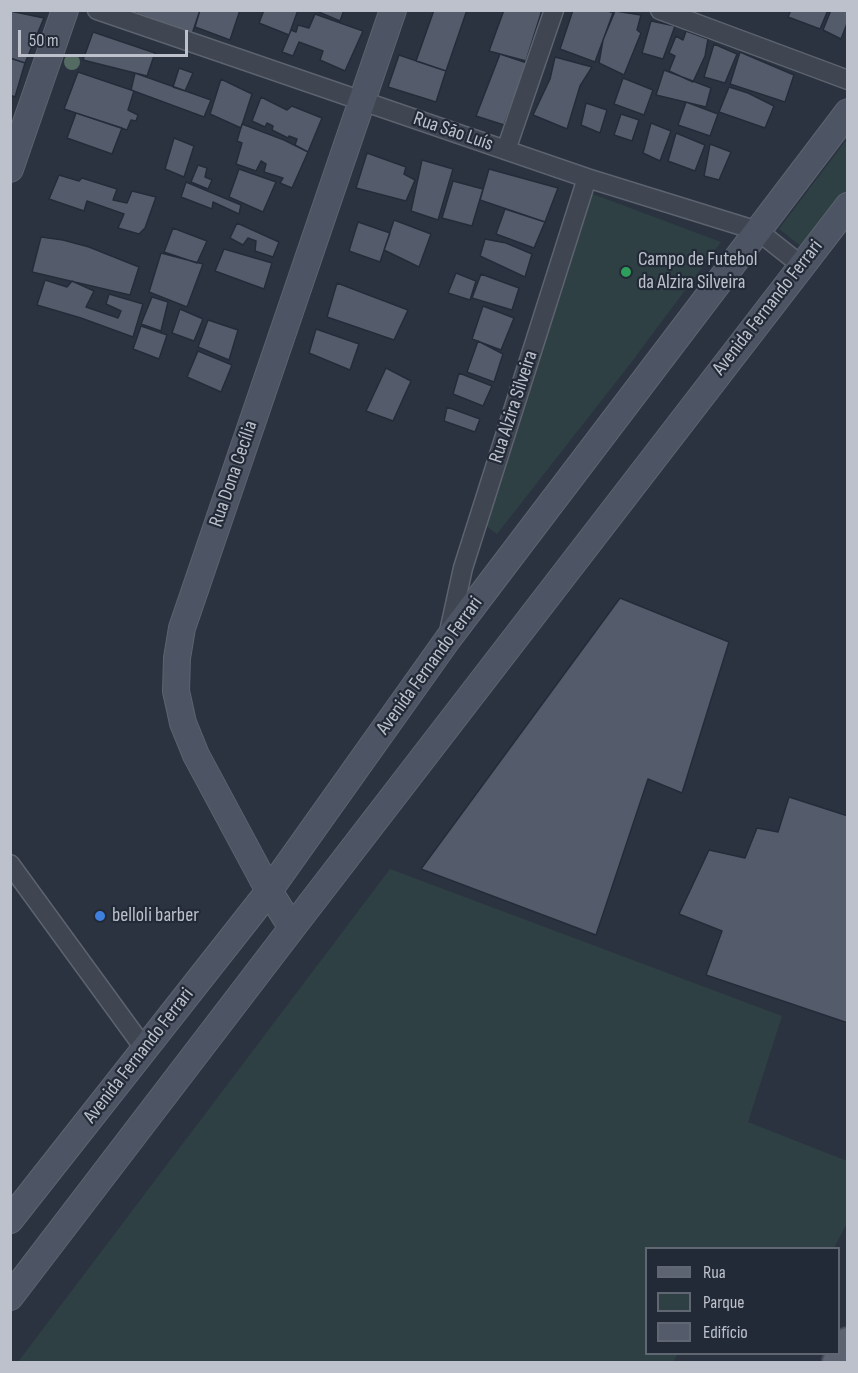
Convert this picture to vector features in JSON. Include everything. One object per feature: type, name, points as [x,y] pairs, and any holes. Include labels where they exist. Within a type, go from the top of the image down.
[{"type":"main road","points":[[10,169],[65,10]]},
{"type":"main road","name":"Rua Dona Cecília","points":[[292,928],[269,891],[196,755],[183,723],[176,691],[177,658],[182,628],[393,10]]},
{"type":"main road","name":"Avenida Fernando Ferrari","points":[[10,1220],[269,891],[448,639],[848,112]]},
{"type":"main road","name":"Avenida Fernando Ferrari","points":[[10,1297],[848,206]]},
{"type":"main road","points":[[837,1362],[848,1342]]},
{"type":"street","name":"Rua São Luís","points":[[97,10],[587,178],[758,231],[801,265]]},
{"type":"street","points":[[506,150],[554,10]]},
{"type":"street","points":[[660,10],[848,80]]},
{"type":"street","name":"Rua Alzira Silveira","points":[[448,639],[463,568],[587,178]]},
{"type":"street","points":[[10,864],[144,1048]]},
{"type":"green space","points":[[847,139],[847,204],[810,253],[779,229]]},
{"type":"green space","points":[[590,193],[721,242],[630,364],[497,534],[478,520]]},
{"type":"green space","points":[[390,869],[782,1016],[748,1122],[847,1161],[847,1223],[835,1247],[645,1247],[645,1355],[677,1355],[673,1362],[18,1362]]},
{"type":"building","points":[[137,10],[200,10],[192,34],[136,13]]},
{"type":"building","points":[[200,10],[240,10],[230,40],[195,27]]},
{"type":"building","points":[[264,10],[298,10],[289,35],[259,23]]},
{"type":"building","points":[[314,10],[344,10],[340,21]]},
{"type":"building","points":[[434,10],[467,10],[446,71],[416,61]]},
{"type":"building","points":[[504,10],[542,10],[526,61],[489,51]]},
{"type":"building","points":[[573,10],[606,10],[613,13],[595,62],[560,49]]},
{"type":"building","points":[[791,10],[828,10],[820,29],[788,17]]},
{"type":"building","points":[[831,10],[848,10],[848,21],[841,39],[823,30]]},
{"type":"building","points":[[10,11],[44,18],[25,63],[10,58]]},
{"type":"building","points":[[615,11],[641,15],[637,30],[641,33],[624,75],[599,63],[603,40]]},
{"type":"building","points":[[315,14],[363,31],[345,71],[320,60],[323,51],[299,42],[293,56],[282,52],[291,30],[296,32],[298,25],[309,28]]},
{"type":"building","points":[[651,21],[675,26],[663,59],[642,53]]},
{"type":"building","points":[[686,31],[708,39],[705,56],[693,82],[669,71],[675,56],[669,53],[676,36],[683,40]]},
{"type":"building","points":[[93,32],[155,53],[147,76],[83,60]]},
{"type":"building","points":[[714,44],[737,54],[725,83],[704,77]]},
{"type":"building","points":[[740,52],[794,75],[785,102],[730,84]]},
{"type":"building","points":[[500,54],[527,63],[504,125],[476,116]]},
{"type":"building","points":[[399,55],[446,71],[436,102],[388,87]]},
{"type":"building","points":[[555,57],[592,67],[580,86],[567,129],[533,115],[550,79]]},
{"type":"building","points":[[10,58],[25,63],[15,97],[10,95]]},
{"type":"building","points":[[179,68],[193,73],[185,91],[173,87]]},
{"type":"building","points":[[664,70],[711,88],[706,107],[656,95]]},
{"type":"building","points":[[78,72],[134,91],[128,110],[138,115],[136,121],[131,120],[127,130],[64,109]]},
{"type":"building","points":[[135,73],[211,100],[204,117],[131,90]]},
{"type":"building","points":[[623,78],[653,90],[644,115],[614,104]]},
{"type":"building","points":[[221,79],[252,94],[241,128],[210,114]]},
{"type":"building","points":[[729,87],[748,93],[774,106],[765,128],[719,112]]},
{"type":"building","points":[[261,97],[287,110],[292,106],[322,118],[308,152],[295,145],[297,139],[289,136],[288,138],[272,130],[273,126],[267,123],[265,127],[252,121]]},
{"type":"building","points":[[686,102],[718,114],[710,136],[678,125]]},
{"type":"building","points":[[586,103],[607,110],[600,133],[581,125]]},
{"type":"building","points":[[76,113],[122,128],[112,154],[67,138]]},
{"type":"building","points":[[621,114],[639,120],[632,141],[614,135]]},
{"type":"building","points":[[651,123],[671,131],[660,161],[643,153]]},
{"type":"building","points":[[242,124],[308,152],[292,188],[280,183],[283,178],[264,172],[266,164],[261,161],[256,171],[236,164],[242,143],[237,141]]},
{"type":"building","points":[[676,133],[705,145],[695,171],[668,161]]},
{"type":"building","points":[[174,138],[194,146],[184,177],[165,169]]},
{"type":"building","points":[[710,144],[731,152],[719,180],[704,176]]},
{"type":"building","points":[[367,153],[406,167],[404,174],[415,180],[406,201],[356,188]]},
{"type":"building","points":[[422,160],[453,169],[438,220],[411,211]]},
{"type":"building","points":[[198,165],[207,168],[205,177],[212,180],[208,189],[191,182]]},
{"type":"building","points":[[239,169],[276,182],[263,212],[229,197]]},
{"type":"building","points":[[489,169],[558,188],[545,222],[480,200]]},
{"type":"building","points":[[59,175],[79,181],[82,178],[117,189],[113,200],[127,203],[132,191],[156,197],[145,228],[139,234],[118,228],[124,214],[87,201],[84,211],[49,199]]},
{"type":"building","points":[[453,181],[483,189],[472,226],[442,218]]},
{"type":"building","points":[[186,182],[241,205],[239,214],[213,202],[212,209],[181,197]]},
{"type":"building","points":[[505,209],[545,222],[534,248],[496,234]]},
{"type":"building","points":[[394,220],[431,234],[419,267],[384,250]]},
{"type":"building","points":[[358,222],[390,233],[380,262],[349,251]]},
{"type":"building","points":[[237,223],[279,242],[273,257],[255,251],[256,241],[248,238],[243,245],[230,238]]},
{"type":"building","points":[[173,228],[207,241],[197,263],[164,252]]},
{"type":"building","points":[[41,237],[89,247],[139,267],[130,295],[32,272]]},
{"type":"building","points":[[485,239],[506,243],[532,254],[525,277],[480,256]]},
{"type":"building","points":[[224,249],[272,263],[264,289],[215,271]]},
{"type":"building","points":[[161,253],[203,264],[187,307],[149,292]]},
{"type":"building","points":[[456,273],[476,281],[470,300],[448,293]]},
{"type":"building","points":[[481,274],[519,288],[512,310],[472,298]]},
{"type":"building","points":[[45,280],[67,287],[72,281],[94,291],[86,307],[118,318],[121,311],[106,304],[109,294],[143,304],[133,337],[37,305]]},
{"type":"building","points":[[337,283],[408,310],[394,340],[327,317]]},
{"type":"building","points":[[152,297],[168,302],[161,331],[141,324]]},
{"type":"building","points":[[483,306],[514,318],[501,350],[472,339]]},
{"type":"building","points":[[180,309],[203,319],[194,341],[172,333]]},
{"type":"building","points":[[208,320],[238,330],[229,360],[198,347]]},
{"type":"building","points":[[141,326],[167,335],[159,359],[133,349]]},
{"type":"building","points":[[316,329],[359,344],[350,370],[309,353]]},
{"type":"building","points":[[478,341],[503,354],[494,382],[467,372]]},
{"type":"building","points":[[198,351],[232,365],[221,392],[187,377]]},
{"type":"building","points":[[386,368],[411,381],[393,421],[366,411]]},
{"type":"building","points":[[459,373],[492,386],[483,406],[453,394]]},
{"type":"building","points":[[447,407],[480,419],[475,432],[444,421]]},
{"type":"building","points":[[620,598],[729,642],[682,793],[648,779],[596,935],[421,869]]},
{"type":"building","points":[[789,797],[848,816],[848,1023],[706,975],[722,931],[679,914],[709,850],[745,858],[757,828],[778,832]]},
{"type":"place","name":"Campo de Futebol da Alzira Silveira","points":[[626,272]]},
{"type":"place","name":"belloli barber","points":[[100,916]]}]
